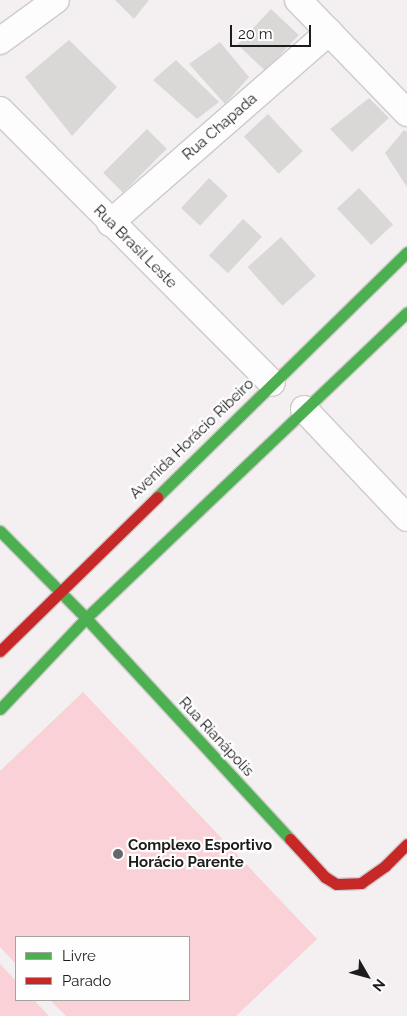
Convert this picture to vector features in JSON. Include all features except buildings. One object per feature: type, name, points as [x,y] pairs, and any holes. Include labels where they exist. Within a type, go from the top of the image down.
[{"type":"street","points":[[0,42],[56,0]]},
{"type":"street","points":[[298,0],[407,113]]},
{"type":"street","name":"Rua Chapada","points":[[110,223],[329,32]]},
{"type":"street","name":"Rua Brasil Leste","points":[[0,110],[110,223],[272,382]]},
{"type":"street","name":"Avenida Horácio Ribeiro","points":[[0,651],[272,382],[407,252]]},
{"type":"street","points":[[0,709],[86,618],[407,312]]},
{"type":"street","points":[[304,409],[407,518]]},
{"type":"street","points":[[0,531],[58,592]]},
{"type":"street","name":"Rua Rianápolis","points":[[58,592],[86,618],[325,877],[342,885],[361,883],[385,866],[407,844]]},
{"type":"shaded area","name":"Complexo Esportivo Horácio Parente","points":[[83,692],[317,939],[236,1016],[66,1016],[51,1001],[190,1001],[190,936],[15,936],[15,963],[0,947],[0,771]]},
{"type":"shaded area","points":[[0,964],[15,980],[15,1001],[35,1001],[49,1016],[0,1016]]},
{"type":"traffic: fast","points":[[157,497],[407,252]]},
{"type":"traffic: fast","points":[[0,709],[86,618],[407,312]]},
{"type":"traffic: fast","points":[[0,531],[86,618],[290,839]]},
{"type":"traffic: jam","points":[[0,651],[157,497]]},
{"type":"traffic: jam","points":[[290,839],[325,877],[336,884],[361,883],[385,866],[407,844]]},
{"type":"place","name":"Complexo Esportivo Horácio Parente","points":[[118,854]]}]
